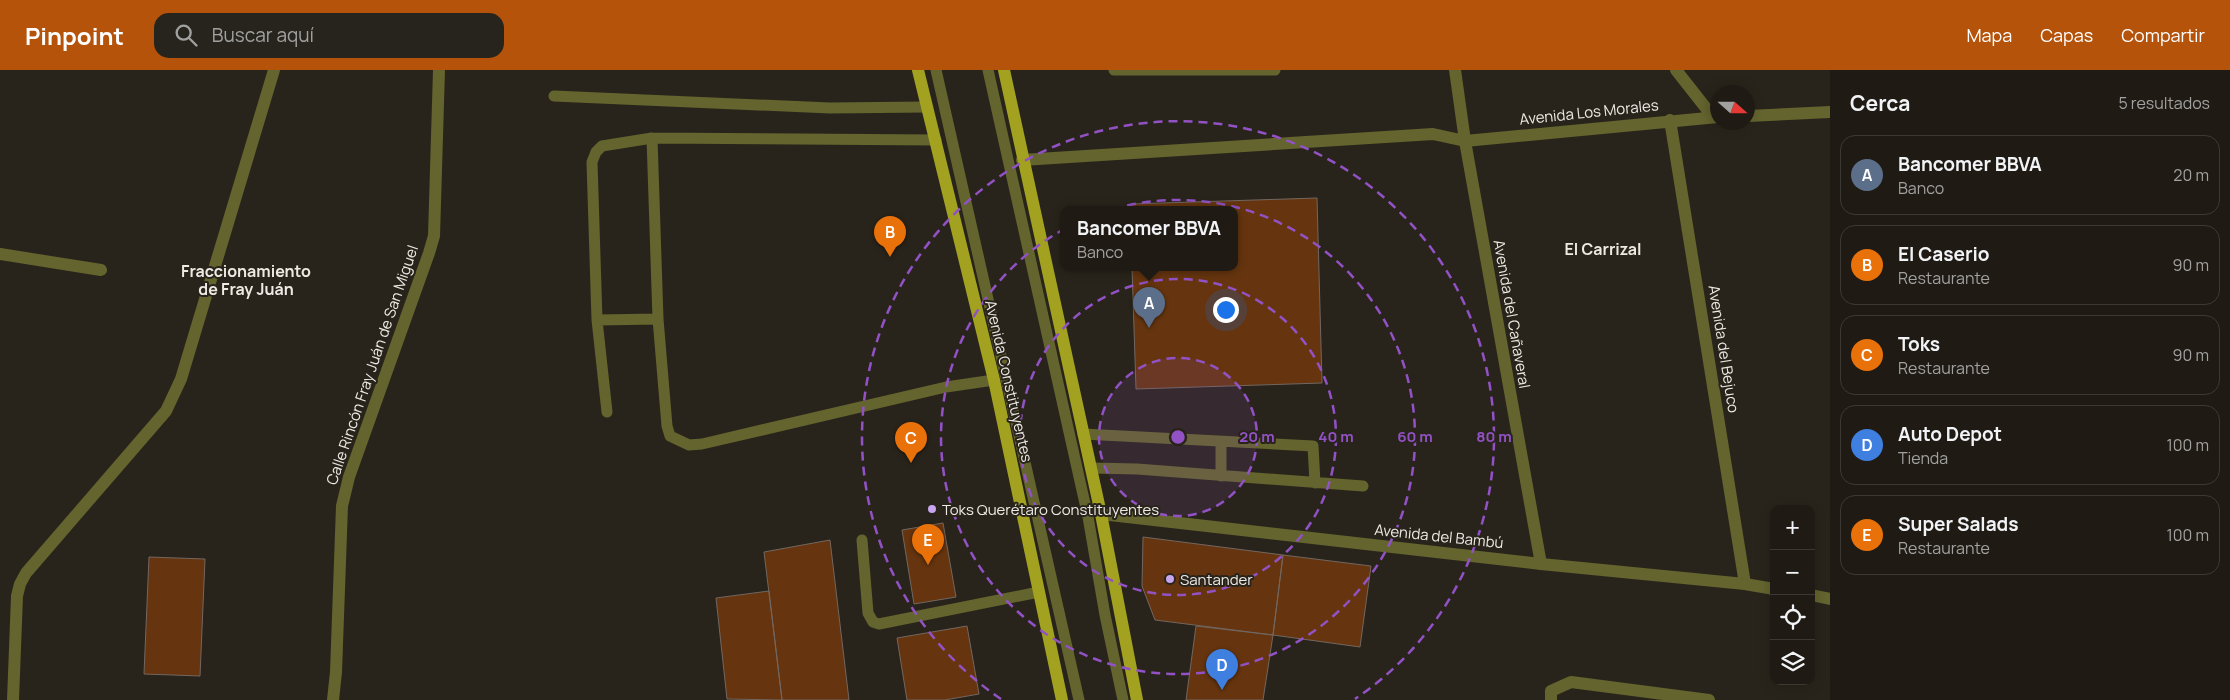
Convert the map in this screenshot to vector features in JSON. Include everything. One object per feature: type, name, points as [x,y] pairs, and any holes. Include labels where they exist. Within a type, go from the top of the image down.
[{"type":"main road","name":"Avenida Constituyentes","points":[[918,70],[994,380],[1062,700]]},
{"type":"main road","points":[[1004,70],[1022,160],[1101,514],[1137,700]]},
{"type":"street","points":[[13,700],[17,596],[20,584],[26,573],[166,411],[174,396],[181,379],[274,70]]},
{"type":"street","name":"Calle Rincón Fray Juán de San Miguel","points":[[333,700],[336,672],[342,506],[349,477],[434,236],[439,70]]},
{"type":"street","name":"Avenida del Cañaveral","points":[[1455,70],[1465,141],[1541,564]]},
{"type":"street","points":[[1676,70],[1710,111]]},
{"type":"street","points":[[1755,116],[1830,112]]},
{"type":"street","name":"Avenida Los Morales","points":[[1022,160],[1433,134],[1465,141],[1710,117]]},
{"type":"street","name":"Avenida del Bejuco","points":[[1670,120],[1745,584]]},
{"type":"street","points":[[0,254],[101,270]]},
{"type":"street","name":"Avenida del Bambú","points":[[1101,514],[1541,564],[1745,584],[1770,588]]},
{"type":"street","points":[[1815,596],[1830,598]]},
{"type":"street","points":[[1551,700],[1551,690],[1571,682],[1709,700]]},
{"type":"lane","points":[[936,70],[1079,700]]},
{"type":"lane","points":[[988,70],[1088,516],[1105,614],[1123,700]]},
{"type":"lane","points":[[1114,70],[1274,70]]},
{"type":"lane","points":[[554,96],[830,108],[927,107]]},
{"type":"lane","points":[[652,138],[658,319],[666,426],[670,436],[689,444],[702,444],[946,387],[994,380]]},
{"type":"lane","points":[[607,412],[597,320],[592,162],[596,152],[602,146],[652,138],[936,140]]},
{"type":"lane","points":[[597,320],[658,319]]},
{"type":"lane","points":[[1083,434],[1313,446],[1316,483]]},
{"type":"lane","points":[[1221,442],[1221,476]]},
{"type":"lane","points":[[1091,468],[1137,469],[1363,486]]},
{"type":"lane","points":[[862,540],[868,613],[873,622],[888,624],[1039,592]]},
{"type":"building","points":[[1317,198],[1322,383],[1136,389],[1132,271],[1238,271],[1238,206],[1131,206],[1131,204]]},
{"type":"building","points":[[943,523],[956,597],[914,604],[902,530]]},
{"type":"building","points":[[1143,537],[1283,555],[1273,635],[1155,620],[1142,586]]},
{"type":"building","points":[[830,540],[849,700],[782,700],[764,552]]},
{"type":"building","points":[[1283,555],[1371,566],[1360,647],[1273,635]]},
{"type":"building","points":[[149,557],[205,559],[200,676],[144,674]]},
{"type":"building","points":[[769,591],[782,700],[727,699],[716,598]]},
{"type":"building","points":[[967,626],[979,694],[945,700],[907,700],[897,638]]},
{"type":"building","points":[[1196,626],[1273,635],[1263,700],[1186,700]]},
{"type":"place","name":"El Caserio","points":[[890,257]]},
{"type":"place","name":"Bancomer BBVA","points":[[1149,328]]},
{"type":"place","name":"Toks","points":[[911,463]]},
{"type":"place","name":"Toks Querétaro Constituyentes","points":[[932,509]]},
{"type":"place","name":"Super Salads","points":[[928,565]]},
{"type":"place","name":"Santander","points":[[1170,579]]},
{"type":"place","name":"Auto Depot","points":[[1222,690]]},
{"type":"district","name":"El Carrizal","points":[[1603,249]]},
{"type":"district","name":"Fraccionamiento de Fray Juán","points":[[246,280]]}]
